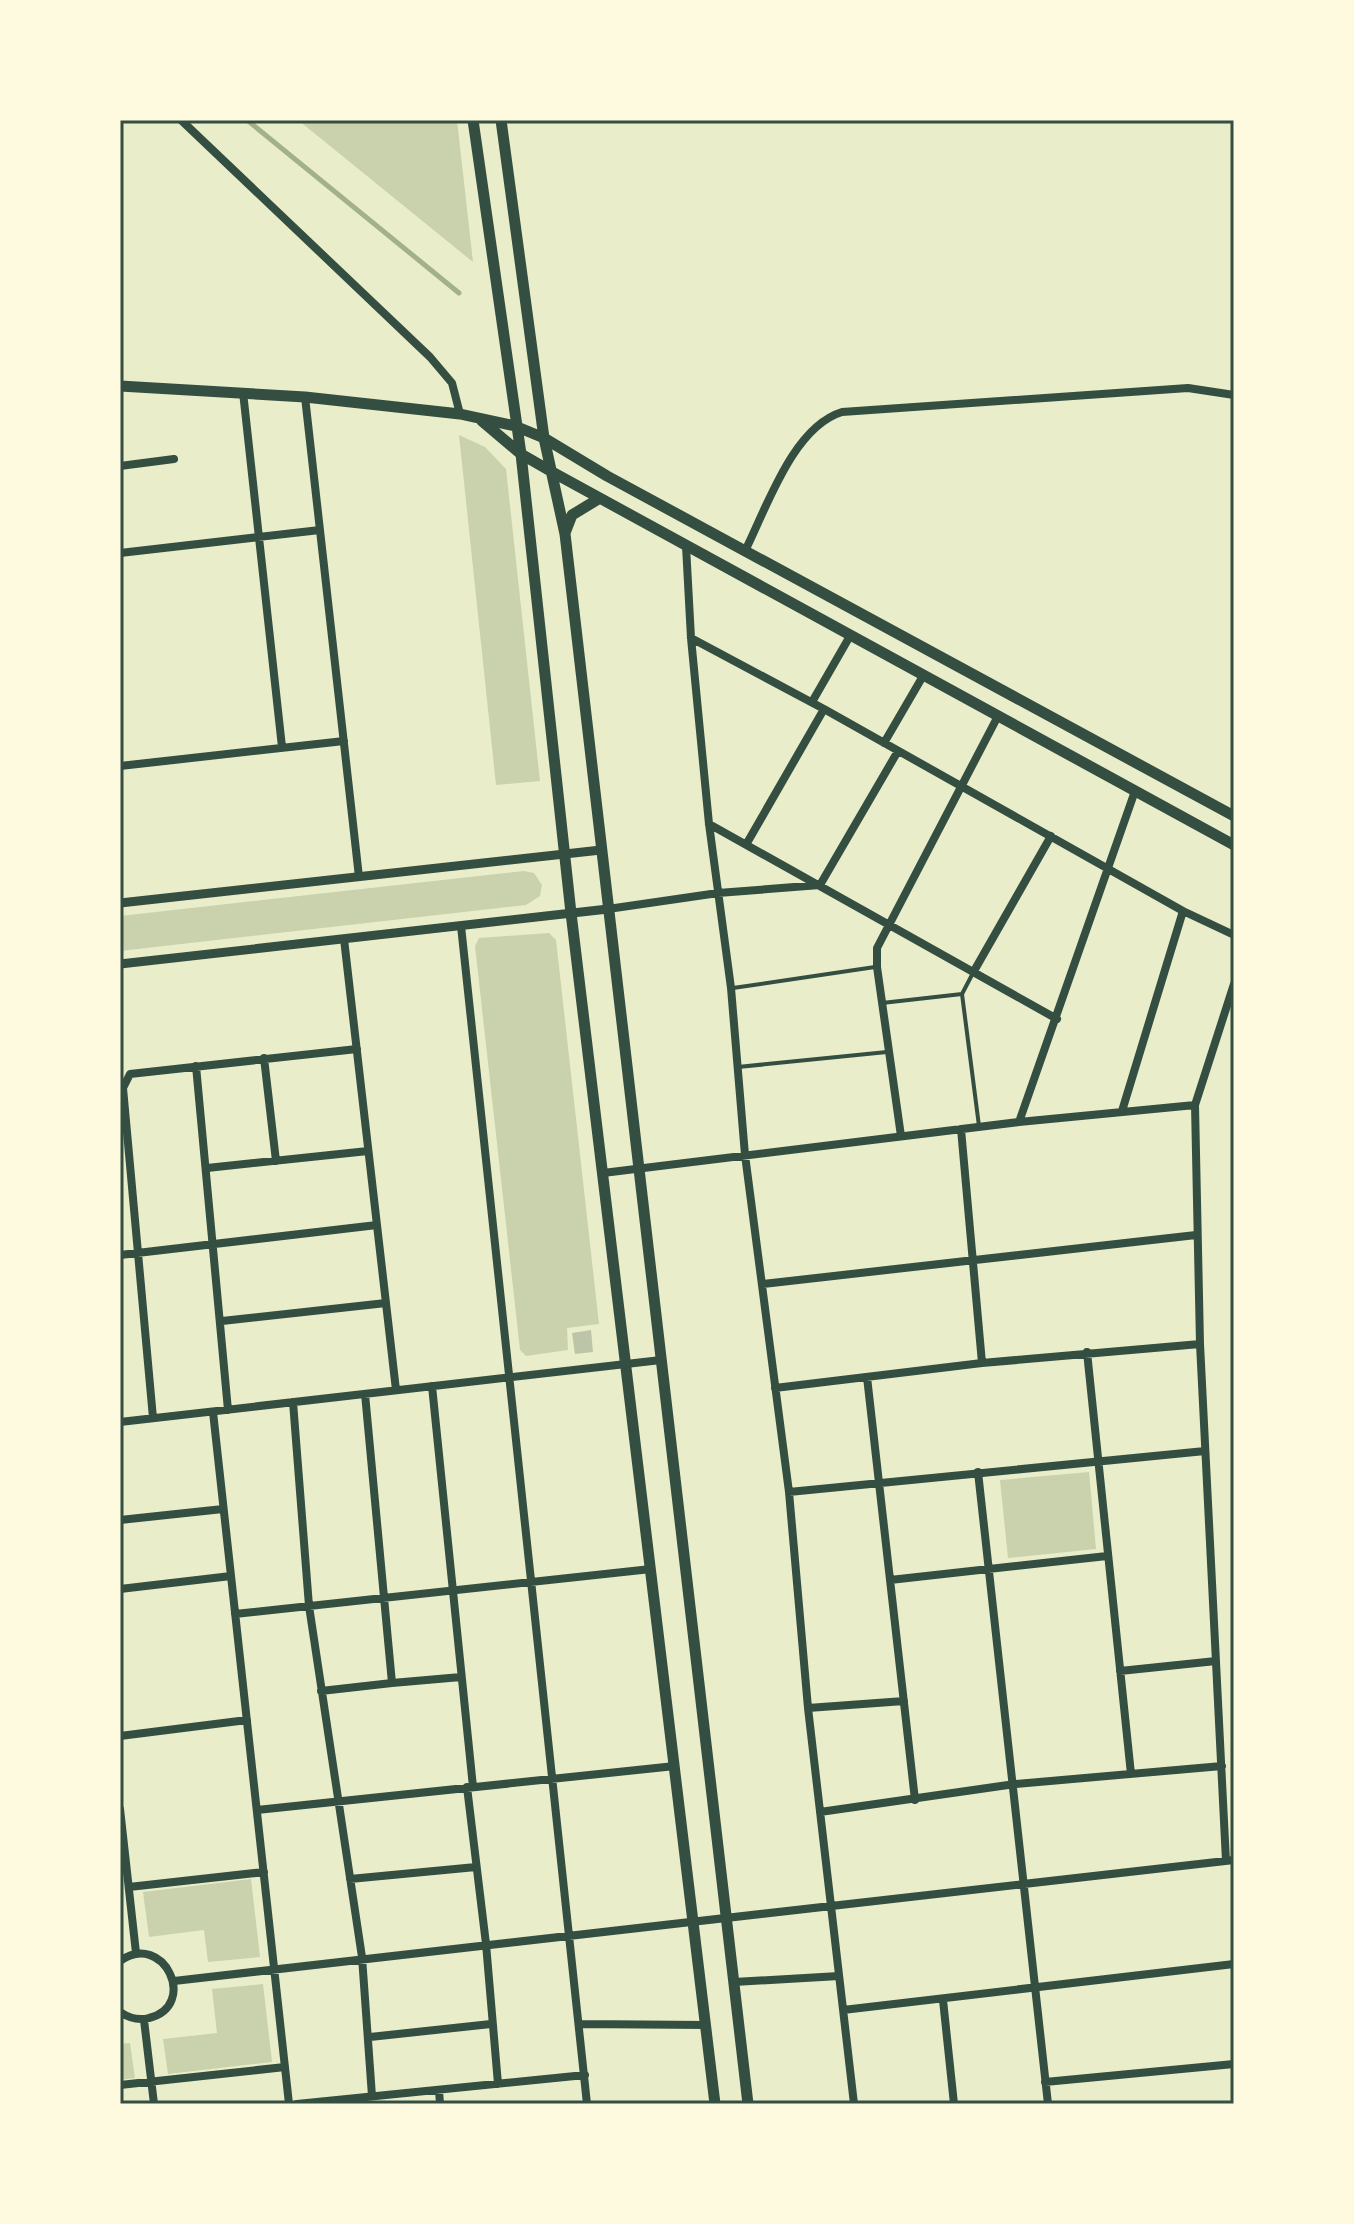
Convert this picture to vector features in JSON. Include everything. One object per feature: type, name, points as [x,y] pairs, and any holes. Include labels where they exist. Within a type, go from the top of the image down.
[{"type":"main road","points":[[473,120],[521,454],[571,913],[715,2104]]},
{"type":"main road","points":[[501,120],[544,438],[565,534],[748,2104]]},
{"type":"main road","points":[[120,386],[305,397],[460,414],[515,426],[544,438],[745,551],[1234,816]]},
{"type":"main road","points":[[478,418],[521,454],[554,473],[1234,845]]},
{"type":"main road","points":[[565,534],[572,515],[600,498]]},
{"type":"street","points":[[181,120],[430,357],[452,383],[460,414]]},
{"type":"street","points":[[745,551],[801,441],[830,416],[855,410],[1188,388],[1234,395]]},
{"type":"street","points":[[243,392],[282,747]]},
{"type":"street","points":[[305,397],[359,877]]},
{"type":"street","points":[[120,466],[174,459]]},
{"type":"street","points":[[120,553],[320,530]]},
{"type":"street","points":[[686,546],[691,638],[709,824],[731,988],[745,1155],[789,1492],[808,1708],[854,2104]]},
{"type":"street","points":[[812,702],[850,636]]},
{"type":"street","points":[[691,638],[812,702],[1183,911],[1234,935]]},
{"type":"street","points":[[884,743],[923,676]]},
{"type":"street","points":[[747,843],[824,709]]},
{"type":"street","points":[[901,1136],[877,967],[877,948],[998,716]]},
{"type":"street","points":[[120,766],[344,741]]},
{"type":"street","points":[[820,885],[898,751]]},
{"type":"street","points":[[1019,1122],[1135,791]]},
{"type":"street","points":[[709,824],[1057,1019]]},
{"type":"street","points":[[974,971],[1051,836]]},
{"type":"street","points":[[120,903],[601,850]]},
{"type":"street","points":[[120,964],[608,909],[718,893],[820,885]]},
{"type":"street","points":[[1122,1111],[1183,911]]},
{"type":"street","points":[[461,926],[587,2104]]},
{"type":"street","points":[[344,939],[396,1390]]},
{"type":"street","points":[[174,1981],[362,1957],[833,1908],[1230,1860],[1222,1766],[1200,1344],[1195,1105],[1234,984]]},
{"type":"street","points":[[153,1418],[140,1252],[122,1102],[123,1082],[130,1074],[357,1049]]},
{"type":"street","points":[[264,1058],[276,1161]]},
{"type":"street","points":[[196,1066],[228,1410]]},
{"type":"street","points":[[603,1173],[979,1126],[1195,1105]]},
{"type":"street","points":[[961,1129],[982,1363]]},
{"type":"street","points":[[207,1168],[368,1151]]},
{"type":"street","points":[[120,1255],[377,1225]]},
{"type":"street","points":[[763,1284],[973,1257],[1196,1235]]},
{"type":"street","points":[[222,1321],[386,1303]]},
{"type":"street","points":[[775,1388],[1087,1352],[1200,1344]]},
{"type":"street","points":[[1087,1352],[1131,1774]]},
{"type":"street","points":[[120,1422],[661,1360]]},
{"type":"street","points":[[867,1377],[915,1800]]},
{"type":"street","points":[[432,1386],[498,2084]]},
{"type":"street","points":[[365,1394],[392,1683]]},
{"type":"street","points":[[293,1402],[309,1606],[336,1801],[362,1957],[372,2096]]},
{"type":"street","points":[[213,1412],[289,2104]]},
{"type":"street","points":[[789,1492],[1205,1451]]},
{"type":"street","points":[[978,1472],[1015,1784],[1048,2104]]},
{"type":"street","points":[[120,1520],[223,1509]]},
{"type":"street","points":[[890,1580],[1107,1556]]},
{"type":"street","points":[[235,1614],[651,1569]]},
{"type":"street","points":[[120,1589],[231,1576]]},
{"type":"street","points":[[1120,1671],[1216,1661]]},
{"type":"street","points":[[321,1691],[461,1677]]},
{"type":"street","points":[[808,1708],[904,1701]]},
{"type":"street","points":[[120,1736],[247,1720]]},
{"type":"street","points":[[257,1810],[675,1766]]},
{"type":"street","points":[[820,1812],[1015,1784],[1222,1766]]},
{"type":"street","points":[[120,1809],[136,1953]]},
{"type":"street","points":[[350,1879],[476,1867]]},
{"type":"street","points":[[129,1887],[264,1872]]},
{"type":"street","points":[[120,1961],[136,1953],[156,1957],[165,1963],[174,1981],[170,2002],[155,2017],[144,2020],[120,2012]]},
{"type":"street","points":[[843,2010],[1234,1964]]},
{"type":"street","points":[[734,1982],[839,1976]]},
{"type":"street","points":[[943,2000],[954,2104]]},
{"type":"street","points":[[144,2020],[154,2104]]},
{"type":"street","points":[[370,2037],[491,2024]]},
{"type":"street","points":[[579,2024],[706,2025]]},
{"type":"street","points":[[1045,2082],[1234,2064]]},
{"type":"street","points":[[120,2085],[285,2067]]},
{"type":"street","points":[[297,2104],[585,2075]]},
{"type":"street","points":[[439,2090],[440,2104]]},
{"type":"lane","points":[[731,988],[877,967]]},
{"type":"lane","points":[[974,971],[962,994],[979,1126]]},
{"type":"lane","points":[[882,1003],[962,994]]},
{"type":"lane","points":[[738,1067],[888,1052]]},
{"type":"green space","points":[[298,120],[457,120],[473,262]]},
{"type":"green space","points":[[459,435],[485,447],[506,469],[540,781],[496,785]]},
{"type":"green space","points":[[524,871],[534,873],[542,885],[540,896],[526,905],[120,951],[120,916]]},
{"type":"green space","points":[[549,933],[556,940],[599,1324],[567,1328],[568,1350],[526,1356],[520,1350],[475,946],[479,938]]},
{"type":"green space","points":[[1089,1472],[1096,1549],[1008,1558],[1000,1480]]},
{"type":"green space","points":[[251,1879],[260,1957],[208,1962],[204,1930],[149,1937],[143,1892]]},
{"type":"green space","points":[[263,1984],[272,2062],[168,2074],[163,2039],[217,2033],[212,1989]]},
{"type":"green space","points":[[130,2043],[135,2078],[120,2080],[120,2044]]},
{"type":"building","points":[[591,1330],[593,1352],[575,1354],[572,1333]]},
{"type":"waterway","points":[[247,120],[459,293]]}]
